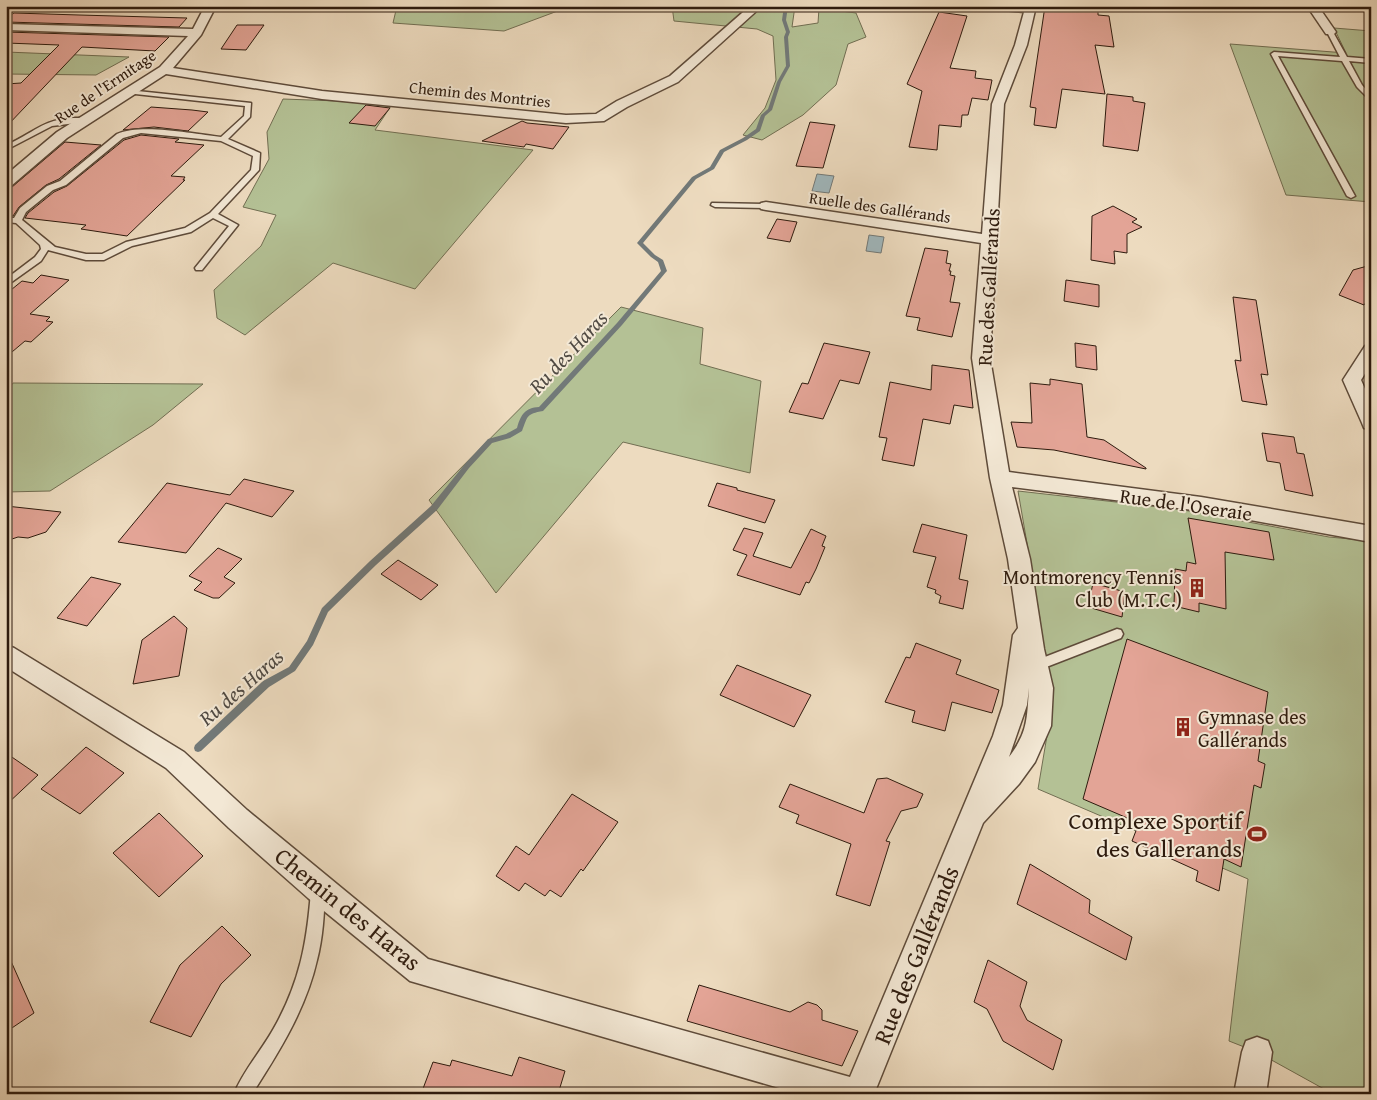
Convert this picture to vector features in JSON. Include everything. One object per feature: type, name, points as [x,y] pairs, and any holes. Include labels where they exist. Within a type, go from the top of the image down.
[{"type":"street","name":"Rue de l'Ermitage","points":[[6,183],[84,120],[164,70],[198,33],[211,6]]},
{"type":"street","name":"Chemin des Montries","points":[[164,70],[281,87],[322,96],[413,103],[566,119],[599,118],[622,104],[674,79],[757,6]]},
{"type":"street","points":[[994,6],[1030,8]]},
{"type":"street","points":[[1312,6],[1330,32]]},
{"type":"street","name":"Rue des Gallérands","points":[[973,815],[1010,776],[1026,754],[1038,726],[1041,688],[1019,559],[1000,478],[981,358],[998,104],[1021,45],[1030,8]]},
{"type":"street","points":[[6,28],[198,33]]},
{"type":"street","name":"Ruelle des Gallérands","points":[[766,206],[989,240]]},
{"type":"street","points":[[1371,350],[1352,380],[1371,423]]},
{"type":"street","name":"Rue de l'Oseraie","points":[[1000,478],[1201,504],[1371,534]]},
{"type":"street","name":"Rue des Gallérands","points":[[857,1094],[888,1025],[993,761],[1005,736],[1015,705],[1022,645],[1028,619]]},
{"type":"street","name":"Chemin des Haras","points":[[6,655],[175,760],[238,819],[318,888],[420,971],[857,1094]]},
{"type":"street","points":[[1250,1094],[1257,1052]]},
{"type":"lane","points":[[1330,32],[1359,86],[1371,99]]},
{"type":"lane","points":[[1351,196],[1274,54],[1371,61]]},
{"type":"lane","points":[[128,92],[249,104],[247,117],[223,139]]},
{"type":"lane","points":[[6,148],[19,143],[45,125],[67,120],[84,120]]},
{"type":"lane","points":[[6,220],[18,221],[44,245],[62,252],[86,257],[104,257],[129,244],[188,230],[213,215],[255,170],[257,155],[223,139],[141,131],[126,133],[63,183],[50,188],[23,210],[19,215],[18,221]]},
{"type":"lane","points":[[715,205],[766,206]]},
{"type":"lane","points":[[199,268],[234,225],[213,215]]},
{"type":"lane","points":[[6,283],[38,259],[45,249],[44,245]]},
{"type":"lane","points":[[1036,666],[1117,634]]},
{"type":"lane","points":[[242,1094],[273,1047],[307,968],[314,936],[318,888]]},
{"type":"green space","points":[[397,6],[571,6],[504,31],[393,23]]},
{"type":"green space","points":[[672,6],[795,6],[792,27],[818,23],[819,8],[856,13],[866,37],[848,44],[836,85],[803,115],[762,140],[743,135],[765,108],[776,80],[773,36],[757,29],[674,21]]},
{"type":"green space","points":[[1334,28],[1371,31],[1371,202],[1286,195],[1230,44],[1346,53]]},
{"type":"green space","points":[[6,52],[129,57],[96,75],[6,74]]},
{"type":"green space","points":[[283,99],[393,103],[375,130],[533,150],[415,289],[333,263],[245,335],[217,318],[214,290],[261,246],[276,215],[243,207],[269,159],[267,132]]},
{"type":"green space","points":[[621,307],[703,328],[700,364],[761,381],[750,473],[623,442],[496,593],[429,500]]},
{"type":"green space","points":[[13,383],[203,384],[153,425],[50,491],[6,492],[6,393]]},
{"type":"green space","name":"Complexe Sportif des Gallerands","points":[[1018,491],[1178,509],[1329,537],[1371,541],[1371,1094],[1333,1094],[1257,1052],[1229,1041],[1248,879],[1038,789],[1051,712],[1040,619]]},
{"type":"water","points":[[817,174],[834,176],[829,193],[812,191]]},
{"type":"water","points":[[869,235],[884,237],[881,253],[866,251]]},
{"type":"building","points":[[1045,6],[1098,8],[1098,15],[1109,16],[1114,47],[1095,45],[1105,94],[1062,89],[1056,128],[1034,125],[1036,108],[1030,107]]},
{"type":"building","points":[[939,12],[967,16],[950,68],[976,71],[975,78],[992,80],[988,100],[972,98],[968,115],[962,115],[961,127],[939,125],[937,150],[909,147],[922,91],[907,84]]},
{"type":"building","points":[[14,13],[187,18],[179,27],[6,22],[6,18]]},
{"type":"building","points":[[237,25],[264,25],[246,50],[221,49]]},
{"type":"building","points":[[6,32],[169,37],[155,51],[82,47],[6,127],[6,84],[21,83],[59,45],[6,43]]},
{"type":"building","points":[[1107,94],[1133,97],[1133,101],[1145,103],[1138,151],[1103,146]]},
{"type":"building","points":[[366,105],[390,108],[375,126],[349,123]]},
{"type":"building","points":[[151,107],[208,112],[188,131],[154,127],[123,130]]},
{"type":"building","points":[[522,121],[569,127],[553,149],[526,144],[524,147],[482,141]]},
{"type":"building","points":[[810,122],[835,125],[823,168],[796,166]]},
{"type":"building","points":[[141,135],[179,139],[175,142],[204,145],[171,176],[185,177],[183,180],[185,180],[127,236],[81,229],[86,225],[25,218],[28,213],[54,192],[67,186],[124,140]]},
{"type":"building","points":[[65,142],[101,145],[59,179],[46,185],[19,207],[13,216],[6,216],[6,190]]},
{"type":"building","points":[[1113,206],[1137,219],[1132,222],[1142,227],[1127,234],[1127,253],[1114,251],[1115,264],[1091,260],[1092,216]]},
{"type":"building","points":[[777,219],[797,222],[790,242],[767,238]]},
{"type":"building","points":[[925,248],[948,251],[946,263],[951,264],[950,275],[955,276],[950,302],[960,303],[952,337],[917,330],[920,318],[906,316]]},
{"type":"building","points":[[1371,265],[1371,295],[1364,305],[1339,295],[1353,270]]},
{"type":"building","points":[[41,275],[69,280],[30,314],[50,317],[46,321],[53,322],[31,342],[25,341],[6,357],[6,294],[22,281],[33,283]]},
{"type":"building","points":[[1066,280],[1099,285],[1099,307],[1064,301]]},
{"type":"building","points":[[1233,297],[1256,300],[1268,375],[1261,374],[1267,405],[1242,401],[1235,360],[1241,361]]},
{"type":"building","points":[[824,343],[870,352],[859,384],[840,380],[823,419],[789,412],[802,383],[808,384]]},
{"type":"building","points":[[1075,343],[1096,346],[1097,370],[1076,367]]},
{"type":"building","points":[[932,365],[969,370],[973,408],[954,405],[950,424],[923,419],[914,466],[882,460],[887,438],[879,437],[890,382],[931,390]]},
{"type":"building","points":[[1050,379],[1082,384],[1087,437],[1104,440],[1146,469],[1054,450],[1017,447],[1011,422],[1032,423],[1030,383],[1050,385]]},
{"type":"building","points":[[1262,433],[1294,437],[1297,453],[1304,454],[1313,496],[1285,490],[1280,463],[1267,461]]},
{"type":"building","points":[[244,479],[294,491],[272,517],[226,503],[186,553],[118,542],[167,483],[230,495]]},
{"type":"building","points":[[717,483],[775,500],[765,523],[708,506]]},
{"type":"building","points":[[6,506],[61,512],[46,532],[28,538],[18,537],[6,541]]},
{"type":"building","points":[[1188,518],[1269,532],[1274,560],[1225,552],[1226,609],[1199,603],[1199,612],[1174,606],[1175,569],[1186,571],[1187,562],[1196,564]]},
{"type":"building","points":[[922,524],[967,535],[959,579],[968,581],[963,609],[939,603],[941,596],[935,593],[936,590],[927,587],[936,557],[913,552]]},
{"type":"building","points":[[744,528],[763,533],[753,556],[791,568],[811,529],[826,536],[822,546],[825,547],[816,569],[809,583],[806,582],[800,595],[737,575],[747,555],[733,550]]},
{"type":"building","points":[[218,548],[242,559],[224,577],[235,583],[219,598],[213,598],[194,590],[202,582],[189,576]]},
{"type":"building","points":[[398,560],[438,585],[421,600],[381,574]]},
{"type":"building","points":[[91,577],[121,584],[87,626],[57,618]]},
{"type":"building","points":[[1093,583],[1125,592],[1122,617],[1088,607]]},
{"type":"building","points":[[174,616],[187,628],[179,676],[133,684],[142,640]]},
{"type":"building","name":"Gymnase des Gallérands","points":[[1127,639],[1268,692],[1258,761],[1265,764],[1261,788],[1254,785],[1241,867],[1224,859],[1219,891],[1196,881],[1198,871],[1132,841],[1139,823],[1083,799]]},
{"type":"building","points":[[916,643],[961,660],[956,674],[999,690],[992,713],[952,702],[945,731],[912,722],[915,711],[885,702],[906,657],[910,658]]},
{"type":"building","points":[[737,665],[811,695],[794,727],[720,695]]},
{"type":"building","points":[[86,747],[124,773],[80,814],[41,789]]},
{"type":"building","points":[[6,753],[38,775],[6,805]]},
{"type":"building","points":[[887,778],[923,794],[917,807],[901,811],[886,841],[890,842],[870,906],[836,895],[851,844],[796,823],[799,815],[779,807],[790,784],[864,813],[877,779]]},
{"type":"building","points":[[572,794],[618,822],[583,871],[581,869],[561,897],[550,890],[545,896],[525,883],[519,891],[496,876],[516,846],[529,855]]},
{"type":"building","points":[[159,813],[203,856],[159,897],[113,853]]},
{"type":"building","points":[[1030,864],[1090,900],[1089,913],[1132,937],[1126,960],[1017,904]]},
{"type":"building","points":[[222,926],[251,955],[221,984],[191,1037],[150,1022],[180,965]]},
{"type":"building","points":[[6,950],[34,1013],[6,1032]]},
{"type":"building","points":[[988,960],[1027,982],[1020,1006],[1027,1020],[1062,1040],[1053,1070],[1003,1041],[987,1009],[974,1002]]},
{"type":"building","points":[[699,985],[790,1012],[808,1002],[817,1005],[822,1010],[822,1020],[858,1031],[842,1066],[687,1021]]},
{"type":"building","points":[[519,1057],[565,1071],[558,1094],[421,1094],[433,1062],[450,1066],[452,1060],[512,1076]]},
{"type":"waterway","name":"Ru des Haras","points":[[198,748],[266,684],[292,669],[310,643],[325,610],[373,563],[434,508],[467,466],[490,441],[508,436],[520,429],[523,418],[531,410],[541,409],[650,289],[664,271],[661,261],[640,243],[694,178],[712,168],[722,151],[758,130],[763,115],[770,110],[779,82],[788,66],[786,37],[788,32],[784,20],[786,6]]},
{"type":"place","name":"Montmorency Tennis Club (M.T.C.)","points":[[1197,588]]},
{"type":"place","name":"Gymnase des Gallérands","points":[[1183,727]]},
{"type":"place","name":"Complexe Sportif des Gallerands","points":[[1257,834]]}]
